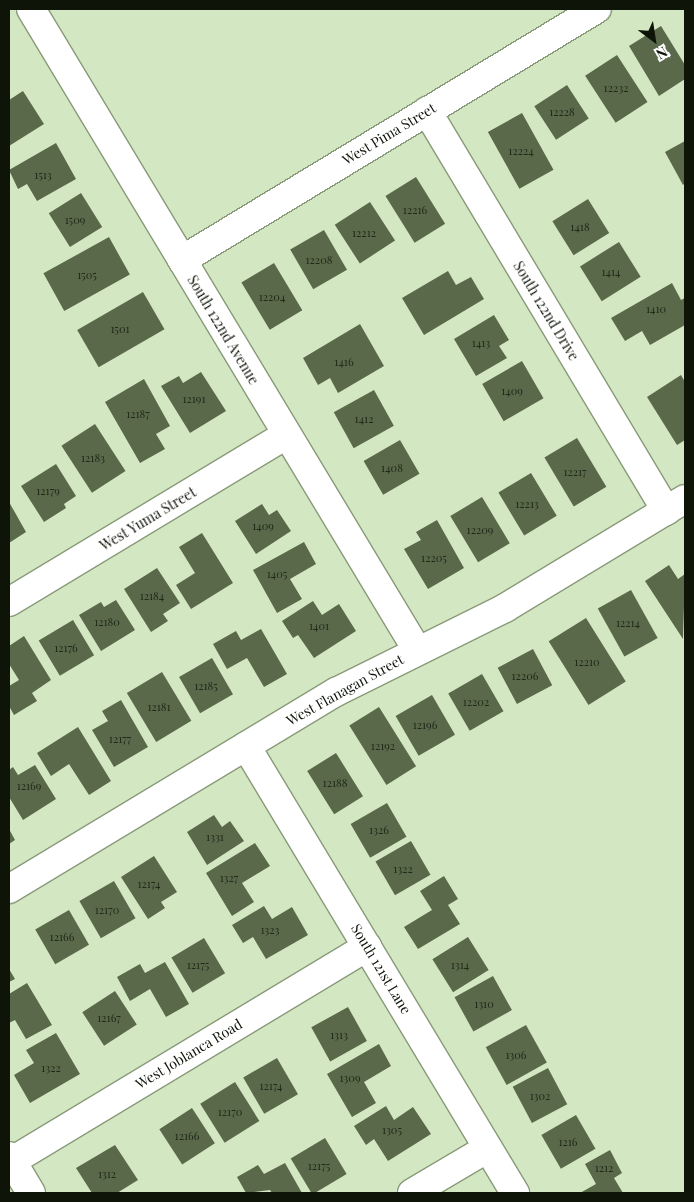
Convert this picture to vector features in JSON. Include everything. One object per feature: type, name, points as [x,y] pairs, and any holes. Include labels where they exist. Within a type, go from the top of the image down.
[{"type":"street","name":"South 122nd Avenue","points":[[30,9],[417,650]]},
{"type":"street","name":"West Pima Street","points":[[182,260],[597,9]]},
{"type":"street","name":"South 122nd Drive","points":[[427,111],[676,505]]},
{"type":"street","name":"West Yuma Street","points":[[9,602],[286,435]]},
{"type":"street","name":"West Flanagan Street","points":[[9,889],[336,692],[417,650],[505,608],[676,505]]},
{"type":"street","name":"South 121st Lane","points":[[246,746],[515,1193]]},
{"type":"street","name":"West Joblanca Road","points":[[10,1159],[367,947]]},
{"type":"street","points":[[412,1193],[488,1148]]},
{"type":"street","points":[[10,1159],[31,1193]]},
{"type":"building","points":[[661,26],[685,65],[685,79],[659,96],[629,46]]},
{"type":"building","points":[[617,55],[647,102],[616,123],[585,76]]},
{"type":"building","points":[[567,85],[589,119],[556,140],[534,106]]},
{"type":"building","points":[[23,91],[44,124],[9,146],[9,100]]},
{"type":"building","points":[[522,113],[554,170],[519,189],[488,132]]},
{"type":"building","points":[[685,141],[685,183],[683,185],[665,152]]},
{"type":"building","points":[[56,143],[76,179],[37,201],[27,184],[18,189],[9,170]]},
{"type":"building","points":[[416,177],[445,224],[415,243],[385,196]]},
{"type":"building","points":[[81,193],[102,227],[70,247],[49,213]]},
{"type":"building","points":[[588,199],[609,233],[574,255],[552,221]]},
{"type":"building","points":[[370,202],[395,241],[360,263],[335,225]]},
{"type":"building","points":[[324,230],[347,270],[313,289],[290,249]]},
{"type":"building","points":[[109,237],[130,275],[64,311],[43,273]]},
{"type":"building","points":[[619,242],[641,277],[602,301],[580,266]]},
{"type":"building","points":[[274,263],[302,310],[270,330],[241,283]]},
{"type":"building","points":[[448,271],[456,285],[471,277],[484,299],[424,335],[402,298]]},
{"type":"building","points":[[672,283],[681,300],[685,298],[685,325],[650,345],[642,331],[625,341],[611,318]]},
{"type":"building","points":[[143,292],[164,329],[99,367],[77,330]]},
{"type":"building","points":[[494,315],[509,340],[499,346],[507,358],[476,376],[454,339]]},
{"type":"building","points":[[360,324],[384,366],[338,393],[330,378],[318,385],[303,358]]},
{"type":"building","points":[[522,361],[544,398],[504,421],[482,384]]},
{"type":"building","points":[[201,372],[226,411],[190,433],[161,386],[179,376],[183,383]]},
{"type":"building","points":[[681,375],[685,382],[685,440],[677,445],[647,397]]},
{"type":"building","points":[[144,379],[170,426],[156,434],[165,449],[140,463],[105,402]]},
{"type":"building","points":[[374,390],[394,426],[354,448],[334,412]]},
{"type":"building","points":[[95,424],[125,471],[92,493],[61,446]]},
{"type":"building","points":[[577,438],[606,487],[574,506],[544,458]]},
{"type":"building","points":[[400,440],[419,474],[383,495],[364,461]]},
{"type":"building","points":[[56,464],[76,496],[64,504],[66,508],[44,522],[21,486]]},
{"type":"building","points":[[531,473],[557,516],[524,535],[498,493]]},
{"type":"building","points":[[482,497],[510,543],[478,562],[450,516]]},
{"type":"building","points":[[9,502],[26,532],[9,543]]},
{"type":"building","points":[[262,504],[269,515],[277,510],[291,531],[256,554],[235,521]]},
{"type":"building","points":[[437,520],[464,568],[428,589],[404,549],[421,540],[416,532]]},
{"type":"building","points":[[202,533],[233,583],[191,609],[176,585],[195,573],[179,547]]},
{"type":"building","points":[[304,542],[316,564],[290,579],[302,599],[277,613],[253,570]]},
{"type":"building","points":[[669,565],[678,579],[685,574],[683,639],[645,581]]},
{"type":"building","points":[[157,568],[180,603],[163,614],[168,621],[151,632],[124,589]]},
{"type":"building","points":[[631,590],[658,638],[624,657],[598,608]]},
{"type":"building","points":[[116,600],[135,630],[101,651],[79,615],[101,602],[104,607]]},
{"type":"building","points":[[313,601],[322,615],[339,604],[356,631],[314,658],[298,635],[293,638],[282,621]]},
{"type":"building","points":[[586,618],[626,682],[588,705],[549,641]]},
{"type":"building","points":[[73,620],[94,655],[60,676],[39,641]]},
{"type":"building","points":[[261,629],[287,674],[264,687],[247,658],[227,669],[213,644],[236,631],[241,640]]},
{"type":"building","points":[[24,636],[51,680],[32,693],[37,701],[14,715],[9,706],[9,686],[19,680],[9,664],[9,646]]},
{"type":"building","points":[[533,649],[552,685],[517,704],[498,668]]},
{"type":"building","points":[[212,658],[233,694],[200,713],[179,677]]},
{"type":"building","points":[[162,672],[191,721],[156,742],[127,693]]},
{"type":"building","points":[[482,674],[504,711],[470,731],[448,694]]},
{"type":"building","points":[[432,695],[455,735],[419,756],[396,716]]},
{"type":"building","points":[[121,700],[148,747],[114,767],[92,730],[108,721],[102,711]]},
{"type":"building","points":[[379,707],[416,766],[386,785],[349,726]]},
{"type":"building","points":[[78,727],[111,781],[89,795],[69,764],[51,776],[37,753]]},
{"type":"building","points":[[336,753],[363,796],[334,814],[307,771]]},
{"type":"building","points":[[35,765],[56,799],[23,820],[9,797],[9,770],[13,767],[18,775]]},
{"type":"building","points":[[387,803],[407,837],[370,858],[351,824]]},
{"type":"building","points":[[214,815],[222,827],[230,821],[244,841],[207,865],[187,832]]},
{"type":"building","points":[[9,829],[15,840],[9,844]]},
{"type":"building","points":[[411,841],[430,875],[395,895],[375,862]]},
{"type":"building","points":[[255,843],[270,866],[242,883],[254,902],[232,916],[206,873]]},
{"type":"building","points":[[154,856],[177,892],[161,902],[165,908],[148,919],[121,877]]},
{"type":"building","points":[[444,876],[458,899],[448,905],[460,924],[418,949],[404,927],[432,910],[420,891]]},
{"type":"building","points":[[114,881],[136,918],[101,938],[79,901]]},
{"type":"building","points":[[264,906],[272,919],[292,907],[308,935],[266,959],[253,937],[243,943],[232,925]]},
{"type":"building","points":[[69,910],[89,945],[55,964],[35,930]]},
{"type":"building","points":[[468,937],[489,970],[453,992],[432,959]]},
{"type":"building","points":[[204,938],[225,973],[193,993],[171,958]]},
{"type":"building","points":[[165,962],[189,1004],[166,1017],[150,989],[130,1001],[117,977],[140,964],[145,973]]},
{"type":"building","points":[[9,969],[15,979],[9,982]]},
{"type":"building","points":[[493,976],[512,1010],[473,1031],[455,997]]},
{"type":"building","points":[[27,983],[52,1025],[26,1039],[15,1020],[9,1023],[9,994]]},
{"type":"building","points":[[115,991],[137,1025],[104,1046],[82,1012]]},
{"type":"building","points":[[348,1007],[367,1041],[330,1061],[311,1027]]},
{"type":"building","points":[[526,1025],[547,1063],[507,1085],[486,1047]]},
{"type":"building","points":[[56,1033],[80,1074],[30,1103],[14,1075],[34,1063],[26,1050]]},
{"type":"building","points":[[379,1044],[391,1066],[364,1082],[376,1103],[352,1117],[327,1074]]},
{"type":"building","points":[[277,1058],[298,1094],[264,1114],[243,1078]]},
{"type":"building","points":[[548,1068],[567,1104],[532,1123],[513,1087]]},
{"type":"building","points":[[235,1082],[259,1121],[225,1143],[200,1104]]},
{"type":"building","points":[[386,1106],[394,1120],[413,1107],[431,1134],[388,1161],[374,1139],[366,1145],[354,1126]]},
{"type":"building","points":[[192,1108],[215,1143],[182,1164],[159,1129]]},
{"type":"building","points":[[576,1115],[596,1149],[561,1169],[541,1135]]},
{"type":"building","points":[[325,1138],[347,1174],[315,1193],[311,1193],[291,1159]]},
{"type":"building","points":[[115,1145],[138,1180],[117,1193],[92,1193],[76,1168]]},
{"type":"building","points":[[610,1150],[622,1173],[614,1178],[623,1193],[580,1193],[596,1184],[585,1164]]},
{"type":"building","points":[[285,1163],[302,1193],[272,1193],[270,1190],[246,1193],[237,1177],[258,1165],[264,1174]]}]
